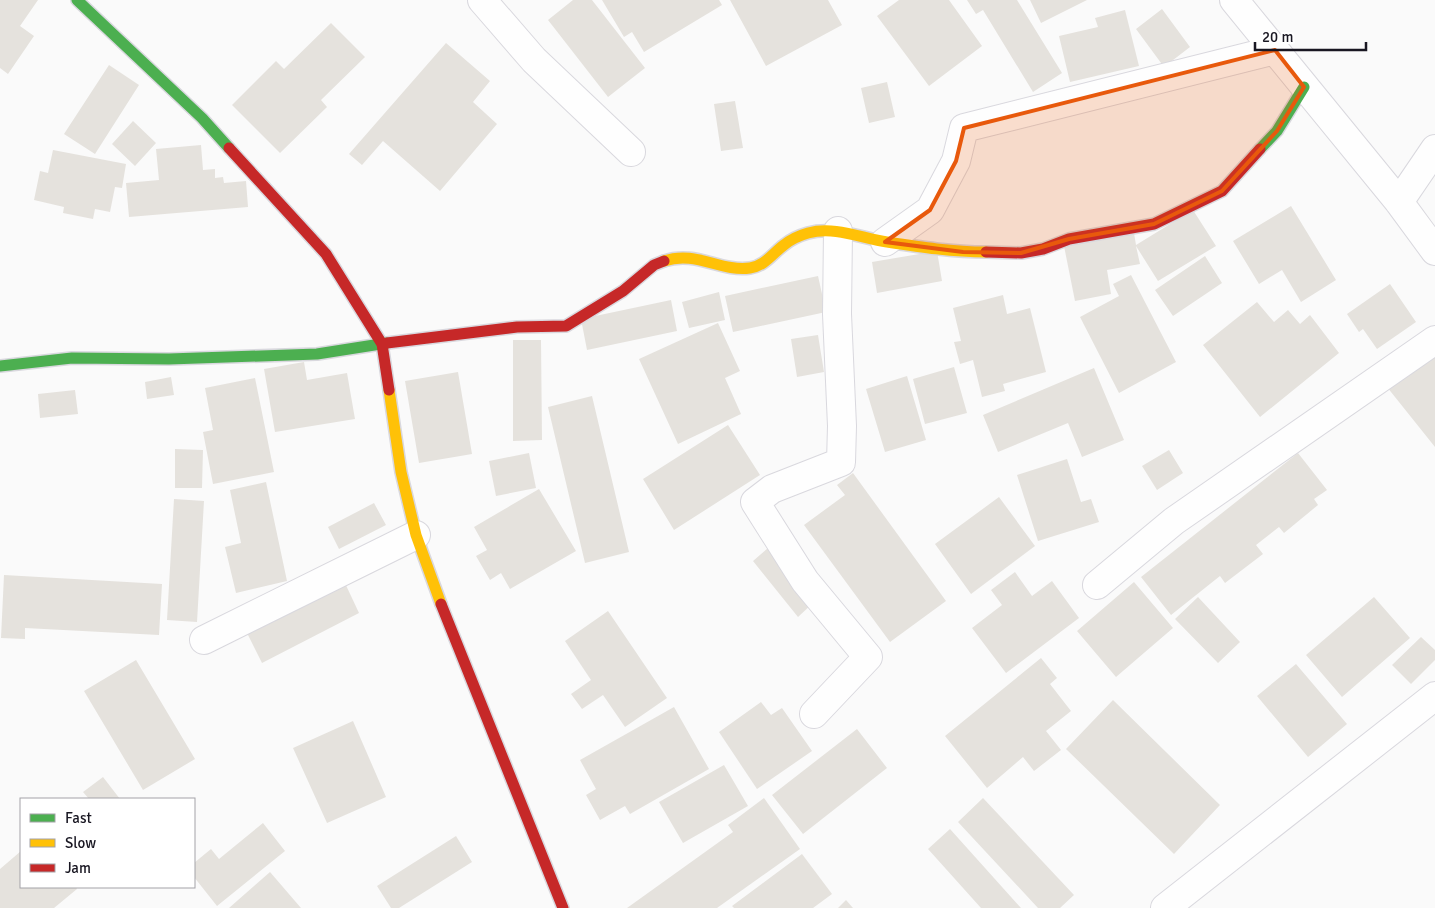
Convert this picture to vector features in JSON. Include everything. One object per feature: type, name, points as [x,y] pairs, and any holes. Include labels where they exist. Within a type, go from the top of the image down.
[{"type":"street","points":[[78,0],[202,118],[326,254],[382,344],[401,472],[416,535],[446,616],[563,908]]},
{"type":"street","points":[[482,0],[534,60],[631,152]]},
{"type":"street","points":[[1234,0],[1398,202],[1435,251]]},
{"type":"street","points":[[885,242],[930,210],[956,161],[964,128],[1275,50]]},
{"type":"street","points":[[0,366],[72,358],[169,359],[317,354],[382,344],[517,328],[566,326],[623,291],[654,265],[668,260],[689,257],[736,268],[752,268],[769,260],[785,244],[808,233],[838,230],[885,242],[963,252],[1021,253],[1043,249],[1068,239],[1154,224],[1222,191],[1277,131],[1304,87]]},
{"type":"street","points":[[1398,202],[1435,149]]},
{"type":"street","points":[[814,714],[868,657],[805,581],[755,502],[772,489],[841,462],[842,426],[837,314],[838,230]]},
{"type":"street","points":[[1097,585],[1174,521],[1435,340]]},
{"type":"street","points":[[204,640],[416,535]]},
{"type":"street","points":[[1165,908],[1435,696]]},
{"type":"highlighted area","points":[[1275,50],[1304,87],[1277,131],[1222,191],[1154,224],[1069,239],[1021,253],[963,252],[885,242],[930,210],[956,161],[964,128]]},
{"type":"building","points":[[0,0],[38,0],[20,26],[34,36],[8,74],[0,68]]},
{"type":"building","points":[[573,0],[592,0],[645,68],[608,97],[548,20]]},
{"type":"building","points":[[602,0],[719,0],[722,5],[644,52],[632,32],[624,37]]},
{"type":"building","points":[[730,0],[828,0],[842,25],[766,66]]},
{"type":"building","points":[[899,0],[949,0],[982,46],[929,86],[877,16]]},
{"type":"building","points":[[967,0],[1017,0],[1062,73],[1033,92],[983,10],[976,14]]},
{"type":"building","points":[[1030,0],[1087,0],[1041,23]]},
{"type":"building","points":[[1162,9],[1190,47],[1164,67],[1136,29]]},
{"type":"building","points":[[1125,10],[1139,66],[1070,82],[1059,36],[1098,27],[1095,18]]},
{"type":"building","points":[[331,23],[365,57],[321,100],[327,107],[280,153],[232,105],[276,61],[284,69]]},
{"type":"building","points":[[446,43],[490,81],[473,102],[497,124],[440,191],[383,141],[362,165],[349,154]]},
{"type":"building","points":[[109,65],[139,85],[95,154],[64,134]]},
{"type":"building","points":[[887,82],[895,117],[869,123],[861,88]]},
{"type":"building","points":[[735,101],[743,148],[721,151],[714,104]]},
{"type":"building","points":[[133,121],[156,143],[135,166],[112,144]]},
{"type":"building","points":[[201,145],[203,170],[215,169],[215,178],[223,177],[224,183],[246,181],[248,207],[129,217],[126,183],[159,180],[156,149]]},
{"type":"building","points":[[53,150],[126,164],[122,188],[115,187],[110,212],[95,209],[93,219],[63,213],[64,207],[34,200],[40,171],[48,173]]},
{"type":"building","points":[[1291,206],[1336,280],[1301,302],[1282,270],[1259,284],[1233,241]]},
{"type":"building","points":[[1193,210],[1216,246],[1158,281],[1136,246],[1140,264],[1107,270],[1111,294],[1075,301],[1064,246],[1134,233],[1136,245]]},
{"type":"building","points":[[937,251],[942,281],[877,293],[872,262]]},
{"type":"building","points":[[1205,256],[1222,283],[1173,316],[1155,290]]},
{"type":"building","points":[[1131,275],[1176,362],[1119,393],[1080,317],[1119,296],[1113,284]]},
{"type":"building","points":[[818,276],[826,312],[733,332],[725,296]]},
{"type":"building","points":[[1390,284],[1416,322],[1377,349],[1363,329],[1359,332],[1347,314]]},
{"type":"building","points":[[719,292],[725,320],[689,328],[682,302]]},
{"type":"building","points":[[1003,295],[1007,314],[1030,308],[1046,372],[1003,384],[1005,391],[982,397],[973,360],[960,364],[954,342],[961,341],[953,308]]},
{"type":"building","points":[[671,300],[677,331],[587,350],[581,319]]},
{"type":"building","points":[[1257,302],[1274,322],[1288,310],[1300,324],[1310,315],[1339,353],[1260,417],[1203,345]]},
{"type":"building","points":[[718,323],[740,371],[725,378],[741,414],[678,444],[639,359]]},
{"type":"building","points":[[818,335],[824,372],[797,377],[791,339]]},
{"type":"building","points":[[513,340],[541,340],[542,440],[513,441]]},
{"type":"building","points":[[1435,356],[1435,447],[1383,382]]},
{"type":"building","points":[[304,362],[307,380],[347,373],[355,419],[275,432],[264,369]]},
{"type":"building","points":[[954,367],[967,413],[925,424],[913,379]]},
{"type":"building","points":[[1094,368],[1124,440],[1082,457],[1068,423],[998,452],[983,415]]},
{"type":"building","points":[[458,372],[472,454],[419,463],[405,381]]},
{"type":"building","points":[[907,376],[926,440],[885,452],[866,389]]},
{"type":"building","points":[[171,377],[174,395],[147,399],[145,382]]},
{"type":"building","points":[[255,378],[274,472],[213,484],[203,432],[213,430],[205,388]]},
{"type":"building","points":[[75,390],[78,414],[40,418],[38,394]]},
{"type":"building","points":[[592,396],[629,552],[585,563],[548,407]]},
{"type":"building","points":[[728,425],[760,475],[674,530],[643,479]]},
{"type":"building","points":[[175,449],[203,450],[202,488],[175,488]]},
{"type":"building","points":[[1169,450],[1183,473],[1157,490],[1142,466]]},
{"type":"building","points":[[529,453],[536,488],[496,496],[489,461]]},
{"type":"building","points":[[1298,453],[1327,490],[1314,499],[1318,505],[1284,533],[1279,527],[1256,545],[1263,554],[1225,583],[1220,576],[1171,615],[1141,577]]},
{"type":"building","points":[[1067,459],[1081,502],[1091,499],[1099,522],[1038,541],[1017,475]]},
{"type":"building","points":[[853,473],[946,601],[890,642],[804,525],[845,495],[837,485]]},
{"type":"building","points":[[266,482],[287,581],[236,593],[225,547],[241,543],[230,490]]},
{"type":"building","points":[[539,489],[576,551],[510,589],[501,573],[490,580],[476,556],[487,550],[474,527]]},
{"type":"building","points":[[999,497],[1035,546],[971,594],[935,544]]},
{"type":"building","points":[[174,499],[204,501],[197,622],[167,620]]},
{"type":"building","points":[[374,503],[386,525],[339,549],[328,527]]},
{"type":"building","points":[[768,548],[813,603],[798,617],[753,561]]},
{"type":"building","points":[[1015,572],[1032,596],[1052,581],[1079,618],[1006,673],[972,628],[1002,605],[991,590]]},
{"type":"building","points":[[4,575],[162,584],[159,635],[25,628],[25,639],[1,638]]},
{"type":"building","points":[[344,581],[359,613],[262,663],[246,631]]},
{"type":"building","points":[[1134,582],[1173,628],[1116,677],[1077,631]]},
{"type":"building","points":[[1198,597],[1240,642],[1218,663],[1175,619]]},
{"type":"building","points":[[1374,597],[1410,638],[1342,697],[1306,655]]},
{"type":"building","points":[[608,611],[667,698],[625,727],[603,695],[582,709],[571,694],[591,680],[565,641]]},
{"type":"building","points":[[1421,637],[1435,650],[1435,660],[1411,684],[1392,665]]},
{"type":"building","points":[[1041,658],[1057,678],[1050,684],[1071,711],[1046,731],[1061,750],[1034,771],[1023,757],[987,788],[945,736]]},
{"type":"building","points":[[136,660],[195,759],[143,790],[84,691]]},
{"type":"building","points":[[1296,664],[1347,724],[1308,757],[1257,696]]},
{"type":"building","points":[[1113,700],[1220,805],[1174,854],[1066,749]]},
{"type":"building","points":[[761,702],[771,715],[782,708],[812,751],[757,789],[719,732]]},
{"type":"building","points":[[674,707],[709,769],[630,814],[625,806],[600,820],[586,795],[596,789],[580,760]]},
{"type":"building","points":[[353,721],[386,797],[327,823],[293,748]]},
{"type":"building","points":[[857,729],[887,768],[803,834],[772,795]]},
{"type":"building","points":[[724,765],[748,806],[683,843],[659,802]]},
{"type":"building","points":[[103,777],[119,798],[88,798],[83,792]]},
{"type":"building","points":[[764,798],[800,849],[717,908],[627,908],[733,832],[728,825]]},
{"type":"building","points":[[983,798],[1074,895],[1060,908],[1038,908],[958,822]]},
{"type":"building","points":[[263,823],[285,851],[217,906],[195,878],[195,862],[211,849],[219,859]]},
{"type":"building","points":[[950,829],[1021,908],[981,908],[928,849]]},
{"type":"building","points":[[456,836],[472,862],[399,908],[391,908],[377,886]]},
{"type":"building","points":[[20,852],[20,888],[77,889],[54,908],[0,908],[0,869]]},
{"type":"building","points":[[802,854],[832,894],[813,908],[734,908],[732,906]]},
{"type":"building","points":[[270,872],[301,908],[229,908]]},
{"type":"building","points":[[846,900],[853,908],[838,908]]},
{"type":"traffic: fast","points":[[77,0],[202,118],[229,148]]},
{"type":"traffic: fast","points":[[1260,149],[1277,131],[1304,87]]},
{"type":"traffic: fast","points":[[0,366],[72,358],[169,359],[317,354],[387,343]]},
{"type":"traffic: slow","points":[[664,261],[687,258],[728,267],[750,268],[760,265],[789,241],[818,231],[848,233],[887,242],[924,247],[986,252]]},
{"type":"traffic: slow","points":[[389,390],[401,472],[416,535],[441,604]]},
{"type":"traffic: jam","points":[[229,148],[326,254],[382,344],[389,390]]},
{"type":"traffic: jam","points":[[986,252],[1021,253],[1043,249],[1069,239],[1154,224],[1222,191],[1260,149]]},
{"type":"traffic: jam","points":[[387,343],[517,327],[566,326],[623,291],[654,265],[664,261]]},
{"type":"traffic: jam","points":[[441,604],[563,908]]}]
